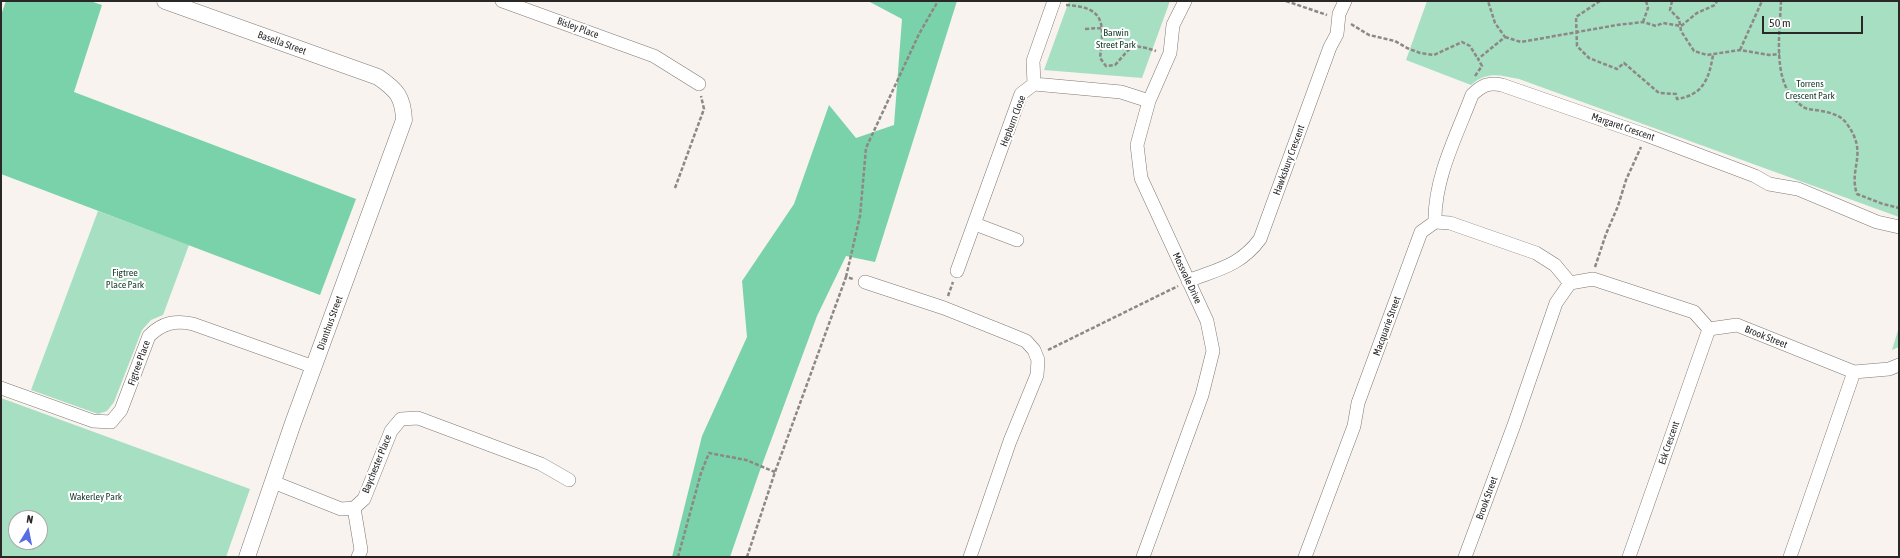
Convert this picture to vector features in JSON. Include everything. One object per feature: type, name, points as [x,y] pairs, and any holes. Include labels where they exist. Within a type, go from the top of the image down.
[{"type":"street","name":"Basella Street","points":[[165,1],[378,77],[396,90]]},
{"type":"street","name":"Bisley Place","points":[[502,1],[654,56],[699,84]]},
{"type":"street","name":"Mossvale Drive","points":[[1143,557],[1202,395],[1214,351],[1207,320],[1141,178],[1137,145],[1149,101],[1170,53],[1173,25],[1180,14],[1185,1]]},
{"type":"street","name":"Hawksbury Crescent","points":[[1188,281],[1239,261],[1260,239],[1330,47],[1337,34],[1339,14],[1345,1]]},
{"type":"street","points":[[1054,3],[1033,61],[1034,84],[1121,92],[1149,101]]},
{"type":"street","name":"Margaret Crescent","points":[[1478,88],[1491,83],[1502,85],[1646,135],[1755,176],[1769,184],[1798,189],[1877,222],[1899,227]]},
{"type":"street","name":"Hepburn Close","points":[[957,272],[1021,94],[1034,84]]},
{"type":"street","points":[[1478,88],[1472,95],[1441,179],[1435,204],[1435,222],[1450,223],[1536,253],[1555,265],[1570,283],[1593,279],[1694,312],[1709,329]]},
{"type":"street","name":"Dianthus Street","points":[[247,557],[404,120],[404,105],[396,90]]},
{"type":"street","name":"Macquarie Street","points":[[1305,557],[1354,426],[1358,403],[1421,232],[1435,222]]},
{"type":"street","points":[[975,224],[1017,240]]},
{"type":"street","points":[[865,282],[944,308],[1026,341],[1034,350],[1038,360],[1037,376],[1010,441],[970,557]]},
{"type":"street","name":"Brook Street","points":[[1465,557],[1514,425],[1556,303],[1570,283]]},
{"type":"street","name":"Figtree Place","points":[[1,388],[93,421],[111,422],[121,410],[149,336],[157,328],[179,321],[193,324],[314,367]]},
{"type":"street","name":"Brook Street","points":[[1709,329],[1737,325],[1854,372],[1889,369],[1899,365]]},
{"type":"street","name":"Esk Crescent","points":[[1629,557],[1709,329]]},
{"type":"street","points":[[1790,557],[1854,372]]},
{"type":"street","name":"Baychester Place","points":[[354,508],[364,499],[391,431],[401,419],[418,418],[541,464],[569,480]]},
{"type":"street","points":[[274,482],[341,508],[354,508],[361,550],[358,557]]},
{"type":"path","points":[[747,557],[775,472],[846,277],[860,216],[866,148],[919,34],[938,1]]},
{"type":"path","points":[[1286,1],[1328,16]]},
{"type":"path","points":[[1488,1],[1495,23],[1505,37],[1521,42],[1617,25],[1643,22],[1656,26],[1663,23],[1680,26],[1697,13],[1715,6],[1717,1]]},
{"type":"path","points":[[1600,1],[1576,17],[1577,46],[1589,58],[1617,69],[1624,63],[1660,92],[1676,94],[1677,99],[1689,97],[1700,89],[1709,75],[1713,55]]},
{"type":"path","points":[[1643,22],[1648,8],[1646,1]]},
{"type":"path","points":[[1672,1],[1670,10],[1679,19],[1681,31],[1694,51],[1707,55],[1740,50],[1780,54]]},
{"type":"path","points":[[1740,50],[1762,1]]},
{"type":"path","points":[[1777,1],[1781,1],[1781,77],[1789,95],[1804,108],[1838,115],[1846,122],[1854,134],[1859,148],[1854,186],[1857,194],[1883,204],[1899,208]]},
{"type":"path","points":[[1054,3],[1076,5],[1092,10],[1101,19],[1103,28],[1100,58],[1106,66],[1115,65],[1128,49],[1136,46],[1156,51]]},
{"type":"path","points":[[1347,22],[1369,36],[1395,41],[1420,53],[1434,55],[1462,42],[1470,46],[1482,66],[1473,78],[1478,88]]},
{"type":"path","points":[[1085,29],[1103,28],[1112,32],[1128,49]]},
{"type":"path","points":[[1478,59],[1505,37]]},
{"type":"path","points":[[675,188],[704,109],[699,84]]},
{"type":"path","points":[[1593,279],[1595,267],[1606,234],[1618,206],[1626,180],[1638,157],[1646,135]]},
{"type":"path","points":[[944,308],[957,272]]},
{"type":"path","points":[[846,277],[865,282]]},
{"type":"path","points":[[1047,350],[1188,281]]},
{"type":"path","points":[[678,557],[701,473],[709,453],[746,460],[775,472]]},
{"type":"green space","points":[[6,1],[90,1],[102,5],[74,92],[356,199],[320,295],[1,174],[1,15]]},
{"type":"green space","points":[[868,1],[957,1],[875,262],[846,256],[817,316],[759,473],[730,557],[672,557],[702,436],[747,337],[742,281],[794,204],[829,105],[856,138],[894,125],[902,19]]},
{"type":"green space","name":"Barwin Street Park","points":[[1069,1],[1170,1],[1142,78],[1044,70]]},
{"type":"green space","name":"Torrens Crescent Park","points":[[1427,1],[1899,1],[1899,217],[1519,79],[1494,75],[1482,78],[1471,85],[1406,60]]},
{"type":"green space","name":"Figtree Place Park","points":[[98,211],[189,245],[163,315],[151,320],[142,330],[114,402],[107,411],[98,414],[31,390]]},
{"type":"green space","points":[[1899,327],[1899,347],[1892,350]]},
{"type":"green space","name":"Wakerley Park","points":[[1,398],[250,489],[226,557],[1,557]]}]
